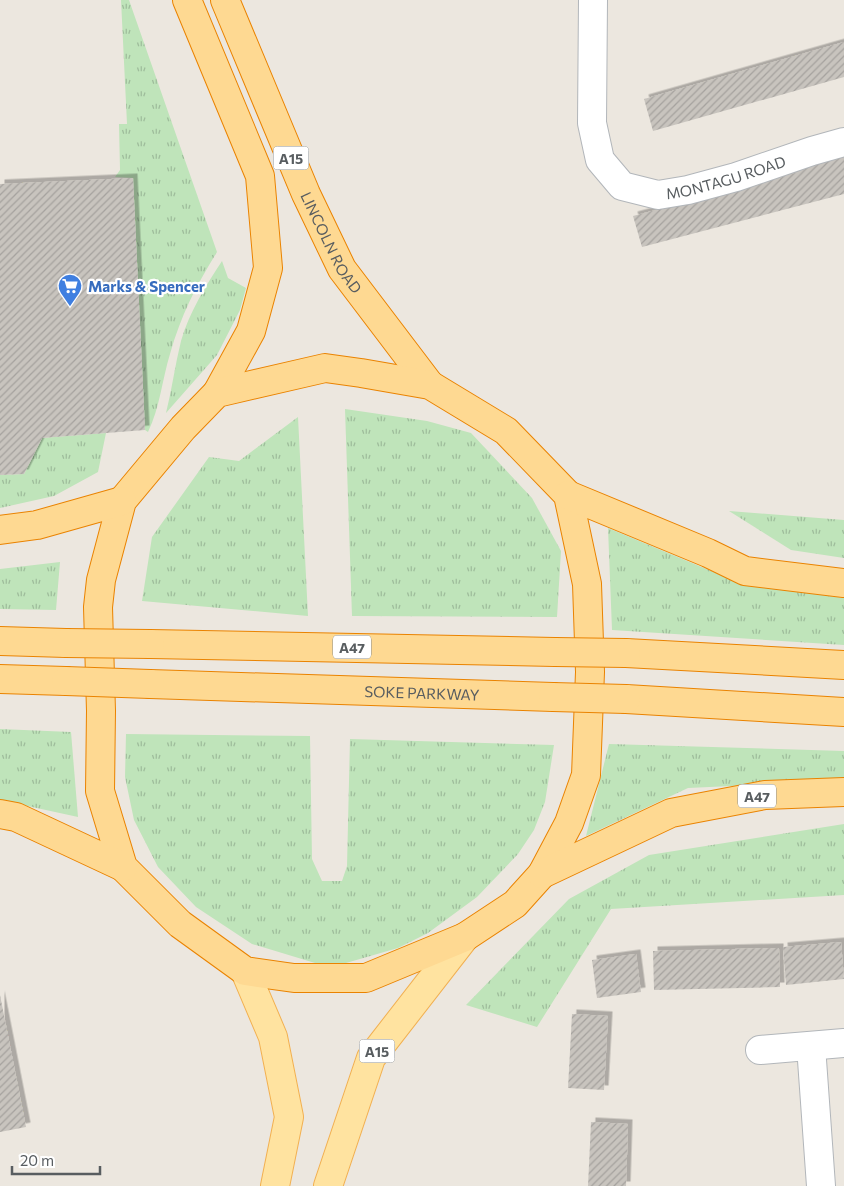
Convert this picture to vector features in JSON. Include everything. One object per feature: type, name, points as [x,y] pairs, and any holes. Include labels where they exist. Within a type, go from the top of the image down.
[{"type":"highway","name":"A15","points":[[187,0],[260,176],[268,268],[251,331],[217,393]]},
{"type":"highway","name":"LINCOLN ROAD","points":[[225,0],[306,194],[342,269],[430,385]]},
{"type":"highway","points":[[123,867],[100,791],[101,711],[98,607],[101,580],[122,501],[183,428],[217,393],[325,368],[430,385],[506,431],[568,495],[708,553],[745,571],[844,582]]},
{"type":"highway","points":[[0,814],[16,817],[123,867],[180,924],[245,971],[294,978],[366,978],[465,937],[515,904],[542,874],[569,823],[586,775],[590,672],[587,584],[568,495]]},
{"type":"highway","points":[[0,530],[37,525],[122,501]]},
{"type":"highway","name":"A47","points":[[0,641],[626,653],[844,665]]},
{"type":"highway","name":"SOKE PARKWAY","points":[[0,679],[626,699],[844,712]]},
{"type":"highway","name":"A47","points":[[542,874],[671,813],[765,795],[844,792]]},
{"type":"main road","name":"A15","points":[[328,1186],[371,1058],[465,937]]},
{"type":"main road","points":[[245,971],[273,1037],[289,1117],[275,1186]]},
{"type":"street","name":"MONTAGU ROAD","points":[[593,0],[592,123],[600,160],[622,186],[658,195],[688,190],[736,177],[844,142]]},
{"type":"street","points":[[760,1050],[844,1043]]},
{"type":"street","points":[[811,1046],[821,1186]]},
{"type":"green space","points":[[121,0],[129,0],[217,252],[196,289],[179,326],[148,432],[145,430],[133,178],[115,177],[120,170],[119,124],[127,124]]},
{"type":"green space","points":[[222,261],[228,278],[246,288],[240,310],[217,355],[166,413],[184,331],[198,300]]},
{"type":"green space","points":[[345,409],[427,421],[471,433],[532,498],[561,551],[557,617],[352,616]]},
{"type":"green space","points":[[298,417],[308,616],[142,601],[152,537],[209,457],[239,461]]},
{"type":"green space","points":[[106,433],[98,472],[54,496],[0,508],[0,475],[24,474],[42,438]]},
{"type":"green space","points":[[729,511],[844,520],[844,558],[791,550]]},
{"type":"green space","points":[[608,528],[740,583],[844,598],[844,645],[612,630]]},
{"type":"green space","points":[[60,562],[56,610],[0,609],[0,569]]},
{"type":"green space","points":[[0,729],[71,732],[78,817],[0,800]]},
{"type":"green space","points":[[126,734],[310,736],[312,859],[322,881],[342,881],[347,866],[350,739],[554,745],[545,802],[534,830],[518,854],[477,897],[428,933],[398,948],[346,963],[315,963],[252,944],[196,907],[158,867],[134,820],[125,777]]},
{"type":"green space","points":[[609,744],[844,751],[844,781],[688,788],[586,836]]},
{"type":"green space","points":[[844,824],[844,895],[611,909],[537,1027],[466,1005],[569,899],[649,855]]},
{"type":"building","points":[[844,42],[844,77],[653,131],[644,99]]},
{"type":"building","points":[[844,154],[844,194],[642,247],[633,216],[799,172],[798,167]]},
{"type":"building","name":"Marks & Spencer","points":[[133,178],[145,430],[42,438],[24,474],[0,475],[0,184]]},
{"type":"building","points":[[841,942],[844,979],[786,985],[783,947]]},
{"type":"building","points":[[779,948],[780,987],[654,990],[653,951]]},
{"type":"building","points":[[636,954],[641,992],[597,998],[592,960]]},
{"type":"building","points":[[0,995],[26,1127],[0,1132]]},
{"type":"building","points":[[572,1014],[608,1016],[604,1090],[568,1088]]},
{"type":"building","points":[[591,1122],[628,1124],[626,1186],[588,1186]]},
{"type":"place","name":"Marks & Spencer","points":[[70,307]]}]
